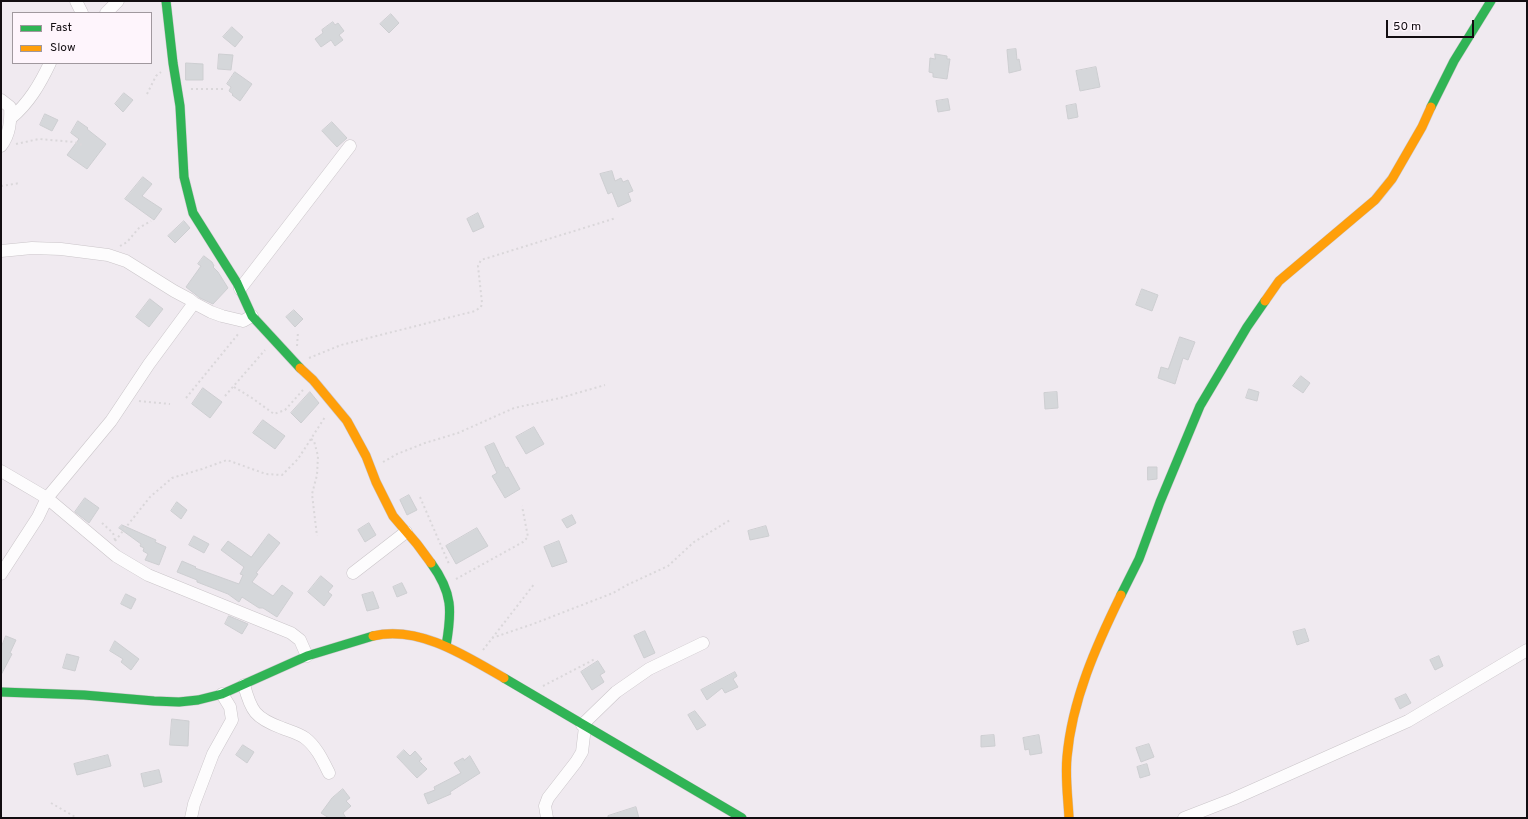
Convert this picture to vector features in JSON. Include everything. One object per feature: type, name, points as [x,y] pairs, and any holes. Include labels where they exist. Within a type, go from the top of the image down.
[{"type":"street","points":[[76,1],[82,12]]},
{"type":"street","points":[[107,12],[118,1]]},
{"type":"street","points":[[166,1],[182,128],[184,177],[193,213],[240,288],[252,316],[296,366],[316,384],[333,404],[355,435],[372,468],[383,497],[393,516],[417,544],[442,582],[450,606],[446,646]]},
{"type":"street","points":[[1069,818],[1066,773],[1067,756],[1078,701],[1098,644],[1139,559],[1160,502],[1200,406],[1247,327],[1279,281],[1375,200],[1392,179],[1422,127],[1448,72],[1491,1]]},
{"type":"street","points":[[11,118],[33,95],[50,64]]},
{"type":"street","points":[[1,100],[10,107],[11,118],[7,135],[1,146]]},
{"type":"street","points":[[240,288],[350,146]]},
{"type":"street","points":[[1,251],[32,248],[108,255],[126,260],[194,303],[222,316],[244,321],[252,316]]},
{"type":"street","points":[[1,574],[38,517],[47,498],[110,421],[148,364],[194,303]]},
{"type":"street","points":[[1,471],[47,498],[125,562],[148,575],[197,596],[252,616],[291,633],[300,640],[307,656]]},
{"type":"street","points":[[353,573],[406,532]]},
{"type":"street","points":[[1,692],[179,702],[198,700],[222,694],[307,656],[375,635],[403,634],[423,638],[446,646],[475,661],[742,818]]},
{"type":"street","points":[[547,818],[544,806],[548,798],[582,752],[584,726],[616,692],[649,669],[703,643]]},
{"type":"street","points":[[1184,818],[1233,799],[1408,721],[1527,650]]},
{"type":"street","points":[[244,684],[248,700],[253,710],[269,722],[303,736],[310,742],[329,773]]},
{"type":"street","points":[[191,818],[194,804],[213,754],[232,720],[230,707],[222,694]]},
{"type":"path","points":[[147,94],[156,76],[173,63]]},
{"type":"path","points":[[177,90],[222,89]]},
{"type":"path","points":[[16,144],[38,139],[74,142],[82,145]]},
{"type":"path","points":[[1,186],[20,183]]},
{"type":"path","points":[[296,366],[313,356],[341,345],[475,311],[482,303],[478,266],[481,260],[616,218]]},
{"type":"path","points":[[108,255],[127,242],[139,228],[151,221]]},
{"type":"path","points":[[186,398],[252,316]]},
{"type":"path","points":[[225,396],[273,340]]},
{"type":"path","points":[[234,387],[274,414],[285,410],[304,390],[316,384]]},
{"type":"path","points":[[372,468],[397,454],[425,443],[458,433],[514,408],[560,398],[605,385]]},
{"type":"path","points":[[126,398],[137,401],[170,404]]},
{"type":"path","points":[[102,523],[113,533],[115,541],[150,498],[172,478],[227,460],[266,474],[282,475],[298,460],[333,404]]},
{"type":"path","points":[[311,439],[314,441],[318,456],[317,475],[312,494],[317,536]]},
{"type":"path","points":[[420,497],[449,561],[450,570],[442,582]]},
{"type":"path","points":[[442,582],[523,542],[528,537],[522,506]]},
{"type":"path","points":[[492,638],[613,593],[668,566],[694,542],[730,520]]},
{"type":"path","points":[[475,661],[535,583]]},
{"type":"path","points":[[530,693],[595,659]]},
{"type":"path","points":[[51,804],[77,818]]},
{"type":"building","points":[[391,14],[399,23],[389,33],[380,24]]},
{"type":"building","points":[[333,22],[335,25],[338,23],[344,31],[339,35],[343,40],[335,46],[331,40],[321,47],[315,39],[323,33],[322,30]]},
{"type":"building","points":[[232,27],[243,37],[235,47],[223,37]]},
{"type":"building","points":[[1016,49],[1017,60],[1019,59],[1021,70],[1009,73],[1007,50]]},
{"type":"building","points":[[219,54],[233,55],[231,70],[218,69]]},
{"type":"building","points":[[935,54],[947,56],[947,59],[950,59],[947,79],[933,77],[933,73],[929,72],[930,58],[935,59]]},
{"type":"building","points":[[186,63],[203,64],[203,80],[186,80]]},
{"type":"building","points":[[1096,67],[1100,87],[1080,91],[1076,71]]},
{"type":"building","points":[[235,72],[252,84],[240,101],[232,95],[233,94],[229,91],[231,87],[227,84]]},
{"type":"building","points":[[124,93],[133,100],[123,112],[115,104]]},
{"type":"building","points":[[948,99],[950,110],[938,112],[936,101]]},
{"type":"building","points":[[1076,104],[1078,117],[1068,119],[1066,106]]},
{"type":"building","points":[[45,114],[58,120],[52,131],[40,125]]},
{"type":"building","points":[[78,121],[106,144],[87,169],[67,155],[79,139],[71,133]]},
{"type":"building","points":[[332,122],[347,138],[337,147],[322,131]]},
{"type":"building","points":[[612,171],[615,181],[621,178],[623,182],[628,180],[633,191],[628,193],[631,201],[618,207],[612,192],[608,194],[600,174]]},
{"type":"building","points":[[143,177],[152,184],[142,196],[162,209],[154,220],[125,199]]},
{"type":"building","points":[[478,213],[484,227],[473,232],[467,219]]},
{"type":"building","points":[[184,221],[190,228],[175,243],[168,236]]},
{"type":"building","points":[[204,256],[212,262],[213,267],[228,288],[213,304],[200,298],[186,287],[201,266],[198,264]]},
{"type":"building","points":[[1142,289],[1158,295],[1152,311],[1136,305]]},
{"type":"building","points":[[150,299],[163,309],[149,327],[136,317]]},
{"type":"building","points":[[294,310],[303,319],[295,327],[286,317]]},
{"type":"building","points":[[1180,337],[1195,342],[1188,360],[1183,358],[1175,384],[1158,378],[1161,367],[1168,369]]},
{"type":"building","points":[[1301,376],[1310,383],[1303,393],[1293,386]]},
{"type":"building","points":[[203,388],[222,402],[210,418],[192,404]]},
{"type":"building","points":[[1249,389],[1259,392],[1257,401],[1246,398]]},
{"type":"building","points":[[310,392],[319,403],[301,423],[291,413]]},
{"type":"building","points":[[1057,392],[1058,408],[1045,409],[1044,393]]},
{"type":"building","points":[[263,420],[285,436],[275,449],[253,433]]},
{"type":"building","points":[[534,427],[544,444],[526,454],[516,437]]},
{"type":"building","points":[[494,443],[506,468],[508,467],[520,489],[505,498],[492,476],[497,473],[485,447]]},
{"type":"building","points":[[1148,467],[1157,467],[1157,479],[1148,480]]},
{"type":"building","points":[[409,495],[417,510],[407,515],[400,500]]},
{"type":"building","points":[[85,498],[99,508],[89,523],[75,512]]},
{"type":"building","points":[[177,502],[187,510],[181,519],[171,511]]},
{"type":"building","points":[[572,515],[576,523],[567,528],[562,520]]},
{"type":"building","points":[[369,523],[376,535],[365,542],[358,530]]},
{"type":"building","points":[[122,525],[156,540],[155,542],[166,547],[159,565],[145,560],[148,554],[143,551],[144,548],[140,546],[141,544],[119,528]]},
{"type":"building","points":[[766,526],[769,536],[750,540],[748,531]]},
{"type":"building","points":[[477,528],[488,546],[456,564],[446,546]]},
{"type":"building","points":[[269,534],[280,543],[256,573],[258,574],[252,582],[273,596],[282,585],[293,593],[277,617],[242,597],[239,602],[228,594],[197,582],[197,580],[177,572],[182,561],[196,567],[195,568],[239,584],[243,575],[240,574],[244,567],[221,550],[228,541],[251,557]]},
{"type":"building","points":[[194,536],[209,544],[204,553],[189,545]]},
{"type":"building","points":[[559,541],[567,562],[552,567],[544,547]]},
{"type":"building","points":[[321,576],[333,586],[328,592],[332,595],[324,606],[308,592]]},
{"type":"building","points":[[402,583],[407,593],[397,597],[393,587]]},
{"type":"building","points":[[373,592],[379,608],[367,611],[362,595]]},
{"type":"building","points":[[126,594],[136,599],[131,609],[121,604]]},
{"type":"building","points":[[229,616],[248,624],[242,634],[225,624]]},
{"type":"building","points":[[1305,629],[1309,641],[1297,645],[1293,632]]},
{"type":"building","points":[[645,631],[655,653],[644,658],[634,636]]},
{"type":"building","points":[[6,636],[16,640],[10,653],[12,654],[1,675],[1,648]]},
{"type":"building","points":[[115,641],[139,659],[131,670],[121,662],[123,659],[110,651]]},
{"type":"building","points":[[67,654],[79,657],[75,671],[63,668]]},
{"type":"building","points":[[1439,656],[1443,666],[1435,670],[1430,660]]},
{"type":"building","points":[[598,661],[605,672],[600,675],[604,682],[592,690],[581,672]]},
{"type":"building","points":[[735,672],[737,676],[733,679],[738,687],[725,693],[722,688],[707,700],[701,690]]},
{"type":"building","points":[[1406,694],[1411,703],[1400,709],[1395,699]]},
{"type":"building","points":[[695,711],[706,725],[697,730],[688,715]]},
{"type":"building","points":[[172,719],[189,721],[188,746],[170,745]]},
{"type":"building","points":[[994,735],[995,746],[981,747],[981,736]]},
{"type":"building","points":[[1039,735],[1042,753],[1030,755],[1029,749],[1025,750],[1023,738]]},
{"type":"building","points":[[1149,744],[1154,757],[1141,762],[1136,748]]},
{"type":"building","points":[[243,745],[254,752],[247,763],[236,755]]},
{"type":"building","points":[[404,750],[410,756],[415,751],[422,759],[419,761],[427,769],[417,778],[397,757]]},
{"type":"building","points":[[108,755],[111,766],[77,775],[74,764]]},
{"type":"building","points":[[470,756],[480,773],[450,792],[451,794],[428,804],[424,794],[435,790],[434,787],[461,773],[454,763],[463,758],[464,760]]},
{"type":"building","points":[[1147,764],[1150,775],[1140,778],[1137,767]]},
{"type":"building","points":[[159,770],[162,782],[144,787],[141,774]]},
{"type":"building","points":[[343,789],[350,798],[346,801],[351,806],[343,813],[346,818],[329,818],[321,813],[332,798]]},
{"type":"building","points":[[636,807],[639,818],[608,818],[608,816]]},
{"type":"traffic: fast","points":[[166,1],[173,63],[180,106],[184,177],[193,213],[237,283],[252,316],[300,368]]},
{"type":"traffic: fast","points":[[1431,107],[1454,61],[1491,1]]},
{"type":"traffic: fast","points":[[1121,595],[1139,559],[1160,502],[1200,406],[1247,327],[1265,301]]},
{"type":"traffic: fast","points":[[431,563],[443,584],[449,603],[450,612],[446,646]]},
{"type":"traffic: fast","points":[[1,692],[84,695],[154,701],[179,702],[198,700],[222,694],[307,656],[373,636]]},
{"type":"traffic: fast","points":[[504,678],[742,818]]},
{"type":"traffic: slow","points":[[1265,301],[1279,281],[1375,200],[1392,179],[1422,127],[1431,107]]},
{"type":"traffic: slow","points":[[300,368],[313,380],[347,421],[366,456],[376,482],[393,516],[431,563]]},
{"type":"traffic: slow","points":[[1069,818],[1066,765],[1074,715],[1086,674],[1121,595]]},
{"type":"traffic: slow","points":[[373,636],[390,634],[408,635],[425,639],[458,652],[504,678]]}]
